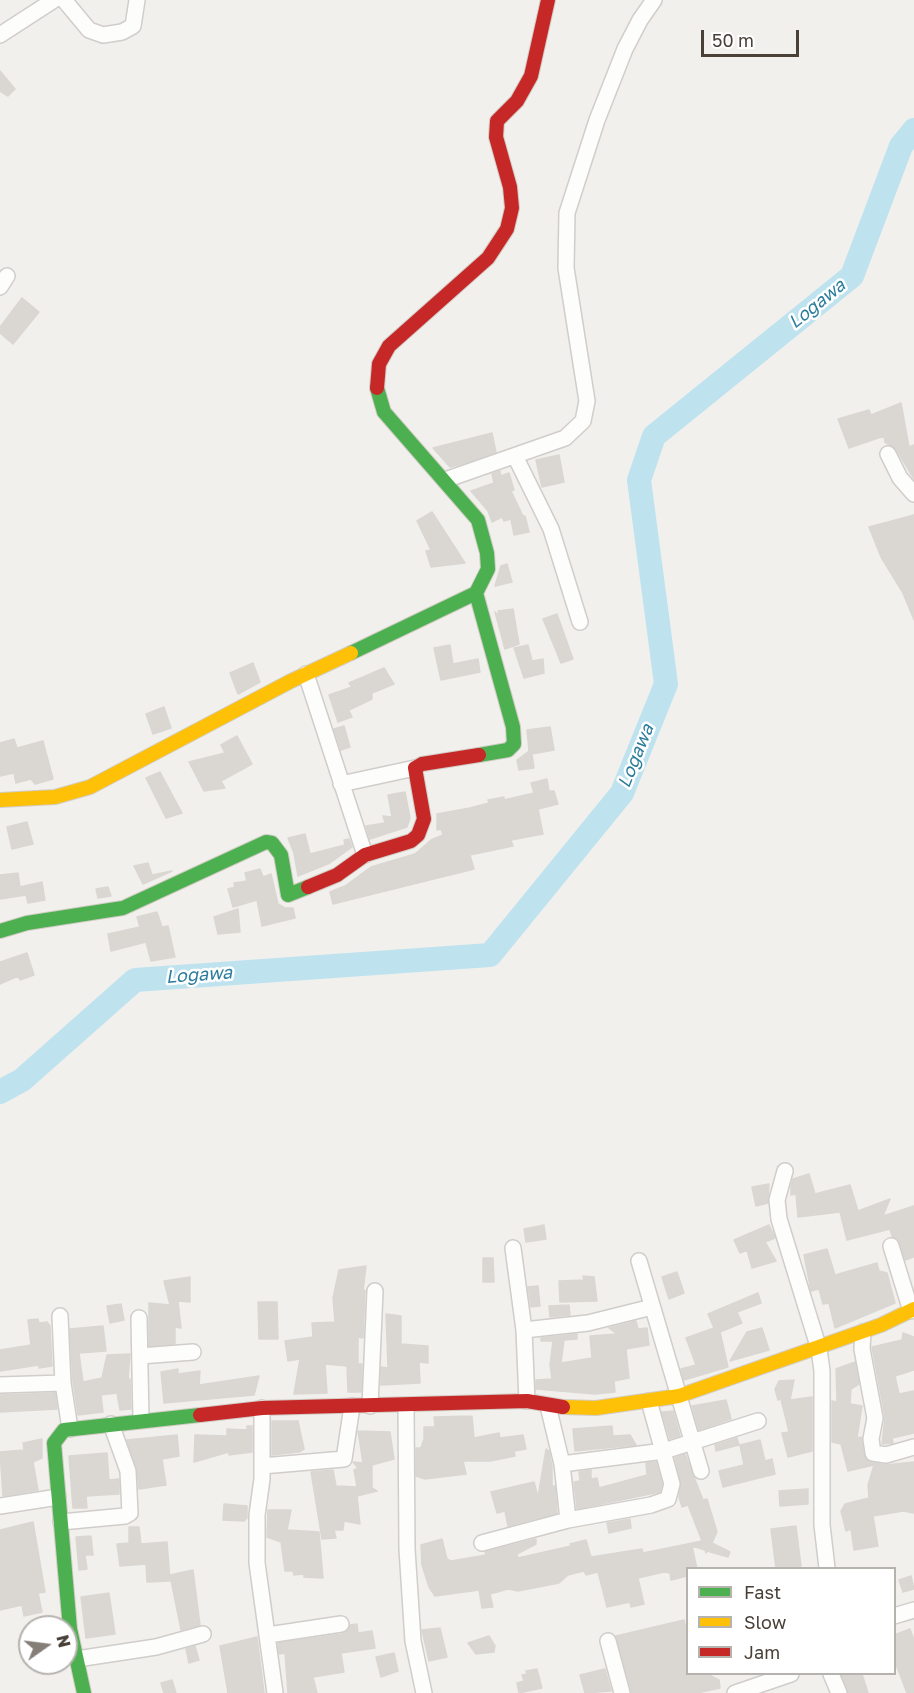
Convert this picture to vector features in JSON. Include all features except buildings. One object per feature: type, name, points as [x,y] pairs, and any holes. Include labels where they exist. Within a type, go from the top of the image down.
[{"type":"street","points":[[0,35],[54,0]]},
{"type":"street","points":[[64,0],[89,30],[103,35],[122,32],[133,26],[137,0]]},
{"type":"street","points":[[0,800],[55,797],[90,787],[306,674],[476,593],[488,568],[484,537],[471,509],[446,480],[407,442],[384,412],[376,393],[379,364],[389,346],[488,258],[507,229],[512,208],[510,187],[496,137],[497,121],[517,101],[531,76],[548,0]]},
{"type":"street","points":[[446,480],[570,436],[583,421],[587,401],[566,268],[567,213],[597,120],[625,49],[640,20],[654,0]]},
{"type":"street","points":[[888,454],[900,478],[914,494]]},
{"type":"street","points":[[515,456],[555,540],[580,622]]},
{"type":"street","points":[[341,784],[416,768],[422,764],[508,750],[514,744],[513,727],[476,593]]},
{"type":"street","points":[[306,674],[365,855]]},
{"type":"street","points":[[0,931],[27,923],[123,909],[266,843],[272,843],[280,855],[288,895],[337,875],[365,855],[411,841],[422,828],[424,819],[416,768]]},
{"type":"street","points":[[785,1172],[777,1200],[778,1219],[819,1349],[822,1371],[822,1525],[827,1567]]},
{"type":"street","points":[[69,1615],[54,1443],[61,1432],[141,1420],[262,1408],[406,1406],[527,1401],[548,1406],[596,1408],[679,1396],[819,1349],[913,1310],[891,1246]]},
{"type":"street","points":[[513,1248],[524,1330],[527,1401]]},
{"type":"street","points":[[639,1261],[701,1471]]},
{"type":"street","points":[[370,1406],[375,1291]]},
{"type":"street","points":[[524,1330],[588,1323],[652,1307]]},
{"type":"street","points":[[60,1316],[63,1383],[70,1429]]},
{"type":"street","points":[[139,1317],[141,1420]]},
{"type":"street","points":[[863,1332],[862,1349],[875,1418],[871,1439],[873,1453],[886,1455],[914,1447]]},
{"type":"street","points":[[140,1356],[193,1352]]},
{"type":"street","points":[[0,1385],[63,1383]]},
{"type":"street","points":[[482,1543],[568,1520],[651,1506],[668,1499],[672,1484],[649,1401]]},
{"type":"street","points":[[262,1466],[344,1459],[352,1406]]},
{"type":"street","points":[[406,1406],[407,1549],[413,1641],[424,1693]]},
{"type":"street","points":[[548,1406],[562,1464],[568,1520]]},
{"type":"street","points":[[262,1408],[262,1466],[257,1515],[257,1563],[275,1693]]},
{"type":"street","points":[[562,1464],[664,1451],[692,1440],[758,1421]]},
{"type":"street","points":[[61,1522],[130,1514],[128,1471],[111,1424]]},
{"type":"street","points":[[0,1506],[58,1497]]},
{"type":"street","points":[[896,1615],[914,1610]]},
{"type":"street","points":[[268,1635],[341,1624]]},
{"type":"street","points":[[78,1659],[156,1647],[203,1634]]},
{"type":"street","points":[[608,1641],[622,1693]]},
{"type":"street","points":[[78,1664],[84,1693]]},
{"type":"street","points":[[831,1675],[839,1693]]},
{"type":"street","points":[[735,1693],[786,1682]]},
{"type":"waterway","name":"Logawa","points":[[0,1092],[22,1080],[135,980],[490,955],[622,793],[666,684],[639,480],[654,436],[852,276],[901,146],[914,130]]},
{"type":"traffic: fast","points":[[351,653],[476,593],[488,569],[487,553],[478,520],[384,412],[377,388]]},
{"type":"traffic: fast","points":[[476,593],[513,727],[514,744],[508,750],[479,755]]},
{"type":"traffic: fast","points":[[0,931],[27,923],[123,908],[266,842],[272,843],[281,855],[288,895],[308,887]]},
{"type":"traffic: fast","points":[[84,1693],[70,1629],[54,1443],[64,1430],[200,1415]]},
{"type":"traffic: slow","points":[[0,800],[55,797],[90,787],[291,681],[351,653]]},
{"type":"traffic: slow","points":[[563,1407],[596,1408],[679,1396],[881,1325],[914,1309]]},
{"type":"traffic: jam","points":[[377,388],[379,364],[389,346],[488,258],[507,229],[512,208],[510,187],[496,137],[497,121],[517,101],[531,76],[548,0]]},
{"type":"traffic: jam","points":[[308,887],[337,875],[365,855],[411,841],[418,835],[424,819],[415,768],[422,764],[479,755]]},
{"type":"traffic: jam","points":[[200,1415],[262,1408],[527,1401],[563,1407]]}]
